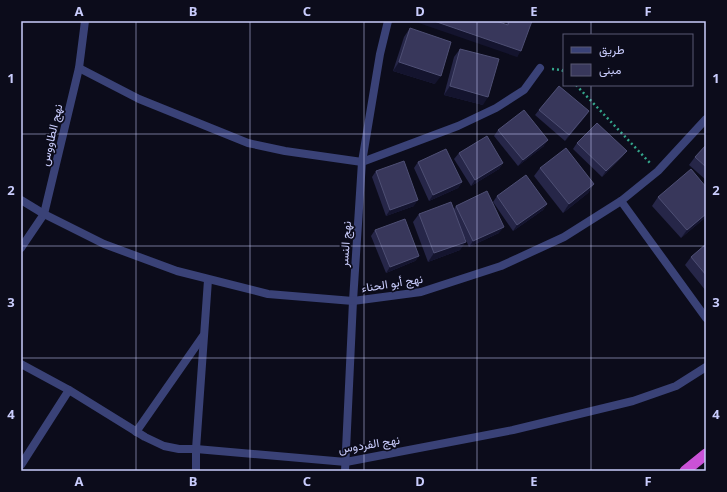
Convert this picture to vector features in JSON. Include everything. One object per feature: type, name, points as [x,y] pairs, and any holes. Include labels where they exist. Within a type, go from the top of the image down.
[{"type":"highway","points":[[685,471],[706,454]]},
{"type":"street","name":"نهج الطاووس","points":[[21,248],[44,214],[79,68],[85,21]]},
{"type":"street","name":"نهج النسر","points":[[345,471],[353,301],[362,162],[380,54],[388,21]]},
{"type":"street","points":[[79,68],[139,99],[248,143],[362,162],[458,126],[496,108],[524,90],[540,68]]},
{"type":"street","name":"نهج أبو الحناء","points":[[21,200],[44,214],[104,244],[177,271],[268,294],[353,301],[421,292],[501,266],[564,237],[621,201],[658,171],[706,119]]},
{"type":"street","points":[[621,201],[706,318]]},
{"type":"street","points":[[196,471],[196,449],[208,280]]},
{"type":"street","points":[[136,432],[204,335]]},
{"type":"street","name":"نهج الفردوس","points":[[21,364],[69,390],[136,432],[164,446],[179,449],[196,449],[346,462],[513,430],[633,401],[676,386],[706,367]]},
{"type":"street","points":[[21,465],[69,390]]},
{"type":"path","points":[[577,86],[658,171]]},
{"type":"building","points":[[434,21],[496,21],[508,25],[509,21],[532,21],[521,51]]},
{"type":"building","points":[[410,28],[451,42],[441,76],[399,62]]},
{"type":"building","points":[[460,49],[499,59],[488,97],[450,86]]},
{"type":"building","points":[[559,86],[589,111],[569,135],[539,110]]},
{"type":"building","points":[[524,110],[548,140],[523,160],[498,130]]},
{"type":"building","points":[[597,123],[627,151],[606,171],[577,143]]},
{"type":"building","points":[[487,136],[503,163],[475,180],[459,153]]},
{"type":"building","points":[[706,145],[706,167],[695,157]]},
{"type":"building","points":[[566,148],[594,184],[569,204],[540,168]]},
{"type":"building","points":[[446,149],[462,182],[433,195],[418,162]]},
{"type":"building","points":[[404,161],[418,200],[390,210],[376,171]]},
{"type":"building","points":[[691,169],[706,187],[706,214],[687,230],[658,197]]},
{"type":"building","points":[[526,175],[547,204],[517,225],[497,196]]},
{"type":"building","points":[[487,191],[504,227],[473,241],[456,206]]},
{"type":"building","points":[[451,202],[466,242],[434,253],[419,214]]},
{"type":"building","points":[[405,219],[419,256],[390,267],[375,230]]},
{"type":"building","points":[[706,244],[706,275],[691,257]]}]
